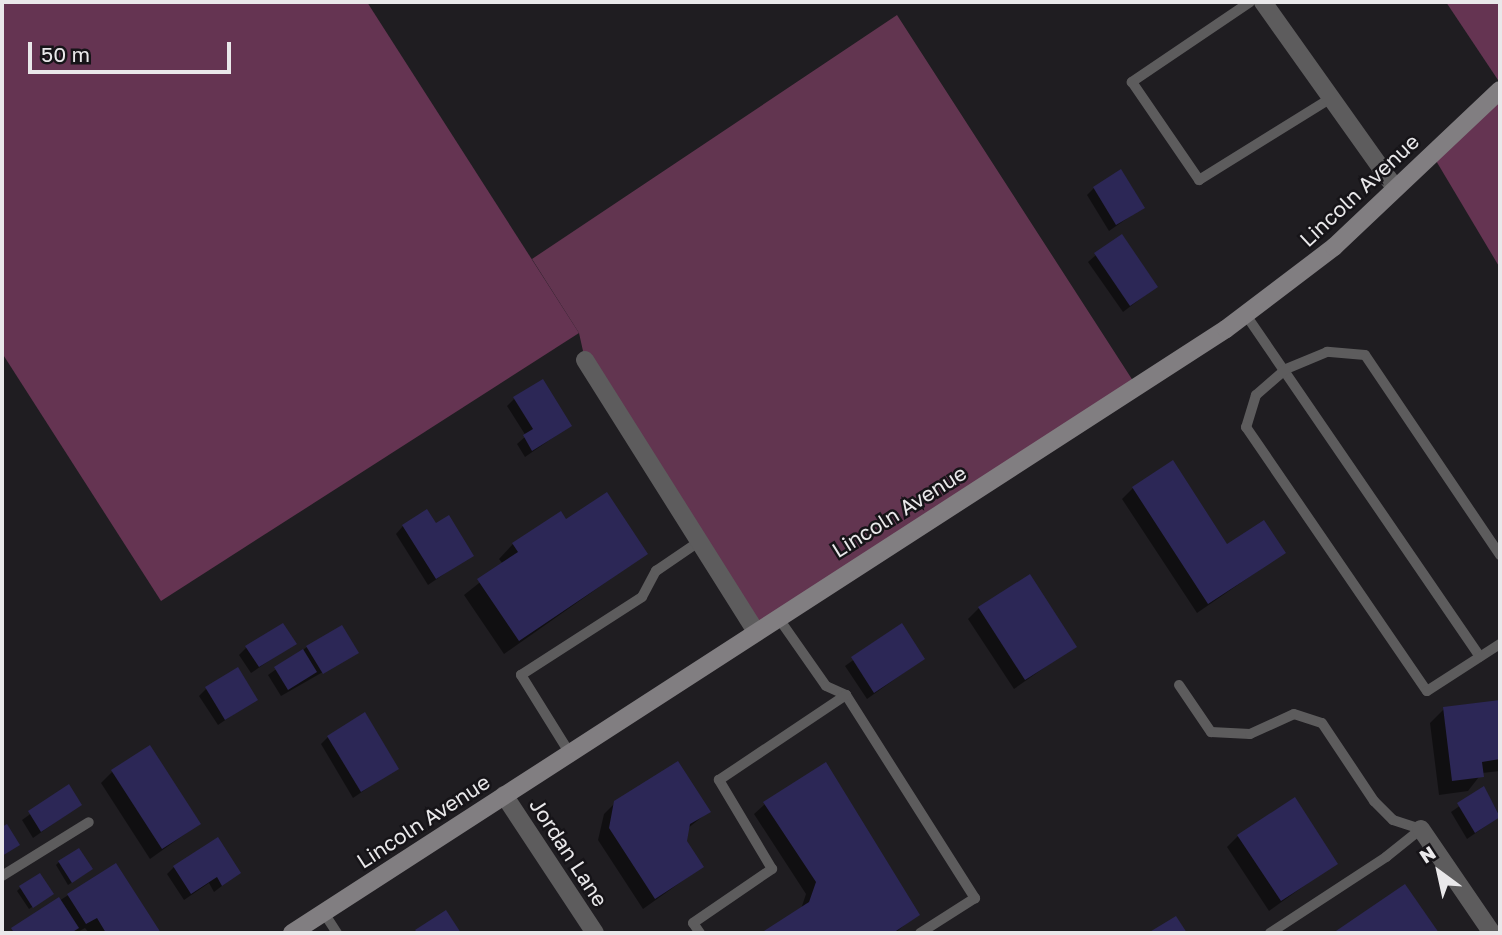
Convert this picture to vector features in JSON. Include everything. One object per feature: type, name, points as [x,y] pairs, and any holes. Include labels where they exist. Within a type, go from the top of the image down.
[{"type":"main road","name":"Lincoln Avenue","points":[[292,933],[777,615],[1246,315],[1334,247],[1500,90]]},
{"type":"street","points":[[1263,2],[1395,188]]},
{"type":"street","points":[[586,360],[755,630]]},
{"type":"street","name":"Jordan Lane","points":[[504,795],[595,933]]},
{"type":"street","points":[[1421,829],[1492,933]]},
{"type":"lane","points":[[1250,2],[1132,82],[1199,180],[1331,97]]},
{"type":"lane","points":[[1246,315],[1286,369],[1480,657]]},
{"type":"lane","points":[[1500,555],[1365,355],[1327,352],[1286,369],[1256,395],[1246,426],[1427,691],[1500,644]]},
{"type":"lane","points":[[569,752],[522,675],[642,597],[656,571],[700,541]]},
{"type":"lane","points":[[777,615],[826,686],[846,695],[975,898],[920,933]]},
{"type":"lane","points":[[1179,685],[1211,732],[1250,734],[1294,713],[1322,723],[1374,801],[1393,820],[1421,829]]},
{"type":"lane","points":[[700,933],[693,923],[772,869],[719,780],[846,695]]},
{"type":"lane","points":[[2,876],[89,822]]},
{"type":"lane","points":[[1270,933],[1386,857],[1421,829]]},
{"type":"lane","points":[[324,912],[337,933]]},
{"type":"shaded area","points":[[2,2],[367,2],[579,333],[161,601],[2,353]]},
{"type":"shaded area","points":[[1446,2],[1500,2],[1500,83]]},
{"type":"shaded area","points":[[897,15],[1137,387],[755,630],[585,360],[579,333],[532,259]]},
{"type":"shaded area","points":[[1500,90],[1500,268],[1432,154]]},
{"type":"building","points":[[1121,169],[1145,208],[1116,225],[1093,187]]},
{"type":"building","points":[[1122,234],[1158,287],[1130,306],[1094,253]]},
{"type":"building","points":[[543,379],[572,426],[532,451],[523,435],[533,429],[513,397]]},
{"type":"building","points":[[1173,460],[1227,544],[1264,520],[1286,553],[1208,604],[1132,487]]},
{"type":"building","points":[[607,492],[648,554],[519,641],[477,579],[518,552],[512,543],[561,511],[566,519]]},
{"type":"building","points":[[427,509],[436,523],[449,515],[474,556],[436,579],[402,525]]},
{"type":"building","points":[[1030,574],[1077,647],[1025,680],[978,607]]},
{"type":"building","points":[[283,623],[297,644],[259,667],[245,646]]},
{"type":"building","points":[[902,623],[925,659],[874,693],[851,657]]},
{"type":"building","points":[[342,625],[359,653],[323,674],[306,646]]},
{"type":"building","points":[[303,649],[317,672],[288,690],[274,667]]},
{"type":"building","points":[[238,667],[258,700],[225,720],[205,687]]},
{"type":"building","points":[[1500,700],[1500,759],[1482,762],[1484,777],[1452,781],[1443,707]]},
{"type":"building","points":[[365,712],[399,769],[361,792],[327,736]]},
{"type":"building","points":[[150,745],[201,824],[162,849],[111,770]]},
{"type":"building","points":[[678,761],[711,812],[690,824],[687,841],[704,867],[655,899],[609,828],[614,801]]},
{"type":"building","points":[[826,762],[920,915],[893,933],[761,933],[809,902],[816,882],[763,802]]},
{"type":"building","points":[[69,784],[82,805],[41,832],[28,811]]},
{"type":"building","points":[[1484,786],[1500,817],[1475,833],[1457,803]]},
{"type":"building","points":[[1295,797],[1338,864],[1281,901],[1237,835]]},
{"type":"building","points":[[7,824],[20,845],[2,856],[2,827]]},
{"type":"building","points":[[218,837],[241,873],[222,886],[217,877],[191,894],[173,866]]},
{"type":"building","points":[[79,848],[93,869],[72,883],[58,861]]},
{"type":"building","points":[[116,863],[161,933],[106,933],[97,918],[86,924],[67,894]]},
{"type":"building","points":[[40,873],[54,894],[33,908],[19,886]]},
{"type":"building","points":[[1405,884],[1439,933],[1333,933]]},
{"type":"building","points":[[59,897],[79,928],[71,933],[14,933],[11,928]]},
{"type":"building","points":[[446,910],[461,933],[418,933],[415,930]]},
{"type":"building","points":[[1176,916],[1187,933],[1148,933]]}]
